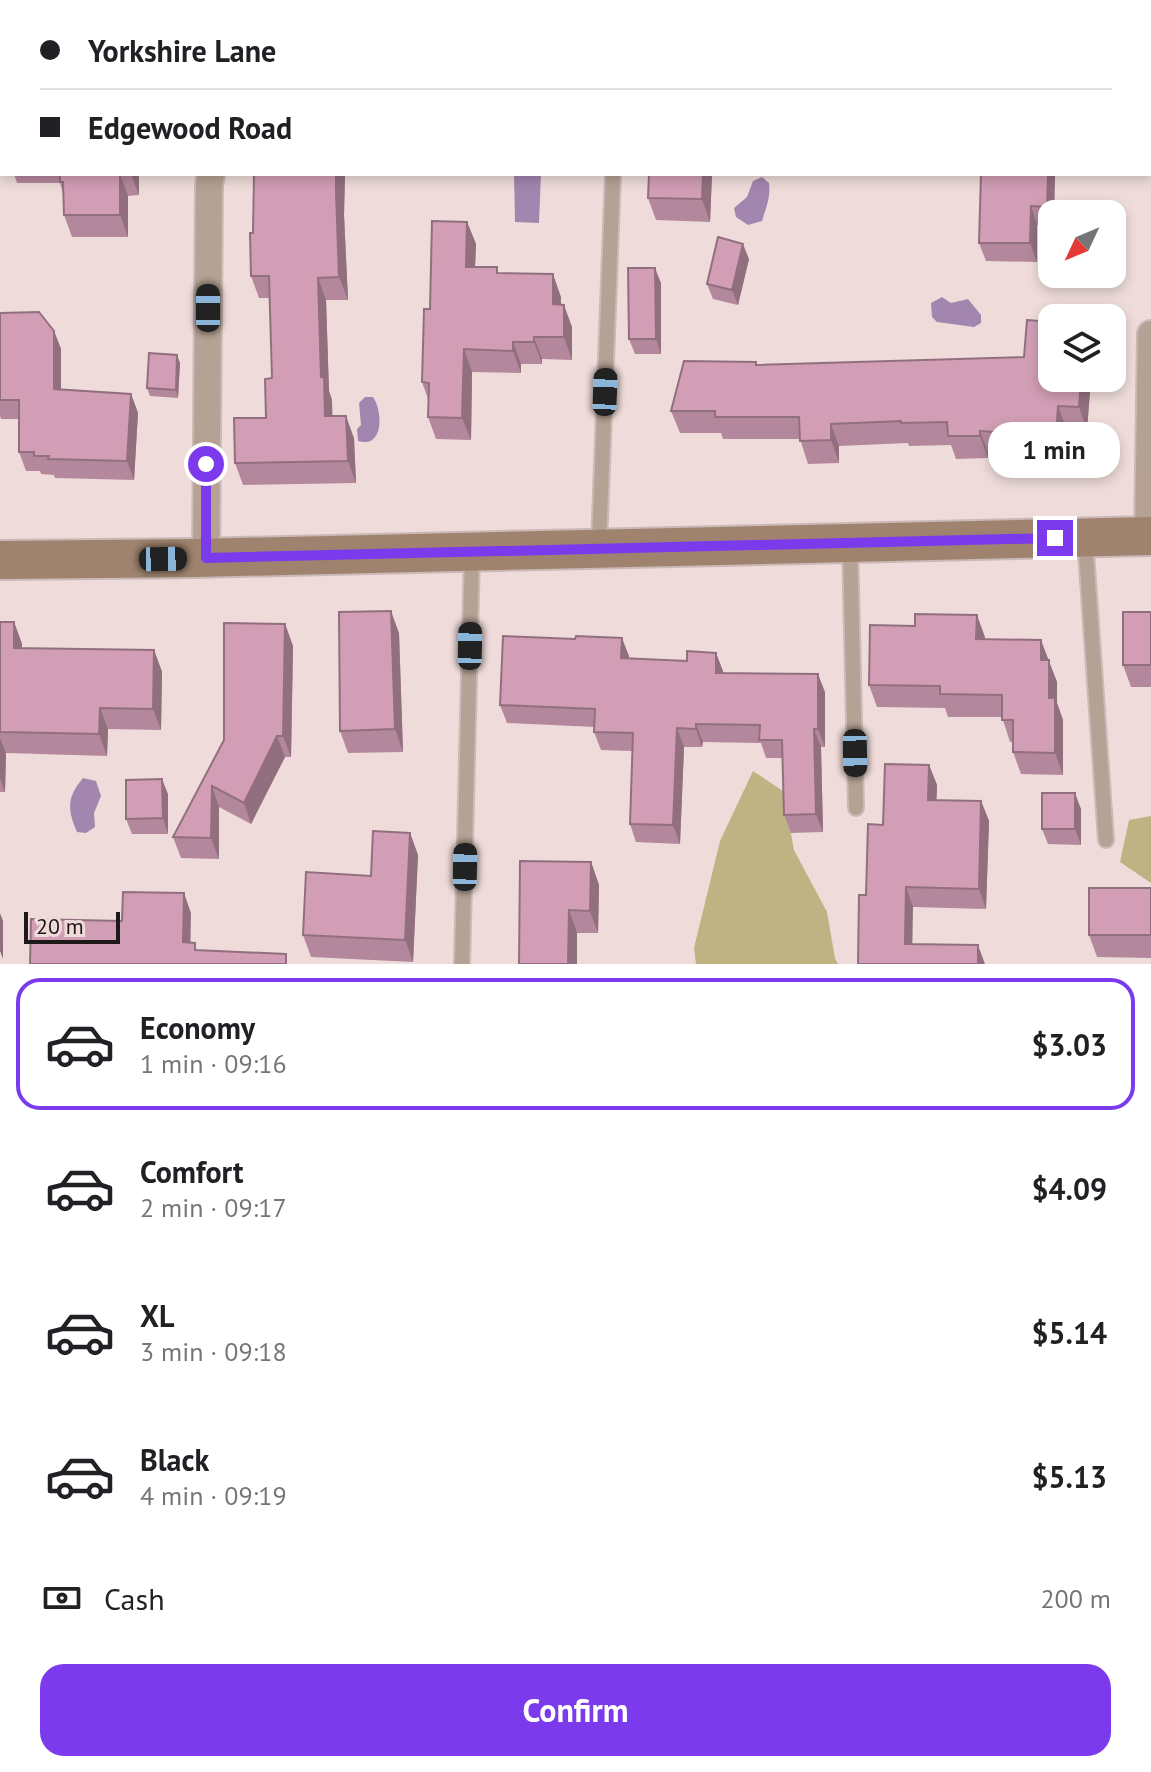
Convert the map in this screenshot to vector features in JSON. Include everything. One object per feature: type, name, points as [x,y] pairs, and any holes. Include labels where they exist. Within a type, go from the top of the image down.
[{"type":"main road","points":[[0,560],[1150,536]]},
{"type":"street","points":[[206,558],[211,176]]},
{"type":"street","points":[[1150,536],[1151,334]]},
{"type":"lane","points":[[599,548],[613,176]]},
{"type":"lane","points":[[1085,537],[1106,840]]},
{"type":"lane","points":[[850,543],[856,808]]},
{"type":"lane","points":[[462,964],[472,552]]},
{"type":"shaded area","points":[[514,176],[541,176],[539,223],[515,222]]},
{"type":"shaded area","points":[[762,177],[769,183],[769,193],[762,221],[748,225],[736,217],[734,208],[747,197],[753,181]]},
{"type":"shaded area","points":[[942,297],[951,303],[968,299],[981,315],[981,323],[974,327],[937,322],[932,317],[931,303]]},
{"type":"shaded area","points":[[365,397],[373,397],[380,419],[377,434],[367,442],[358,441],[357,429],[361,425],[359,403]]},
{"type":"shaded area","points":[[753,771],[783,791],[794,850],[827,912],[838,964],[696,964],[694,948],[720,841]]},
{"type":"shaded area","points":[[83,778],[96,781],[101,796],[94,813],[95,827],[86,833],[77,832],[70,810],[71,797]]},
{"type":"shaded area","points":[[1151,816],[1151,883],[1120,862],[1129,820]]},
{"type":"building","points":[[60,176],[120,176],[120,215],[64,215],[63,182],[60,182]]},
{"type":"building","points":[[254,176],[336,176],[339,277],[318,278],[321,377],[324,377],[325,416],[346,416],[348,461],[235,463],[234,418],[266,418],[265,379],[272,378],[269,276],[251,276],[250,233],[253,233]]},
{"type":"building","points":[[649,176],[703,176],[702,199],[648,198]]},
{"type":"building","points":[[981,176],[1048,176],[1047,200],[1038,200],[1038,206],[1031,206],[1030,243],[979,243]]},
{"type":"building","points":[[432,221],[467,222],[466,267],[497,267],[497,273],[553,274],[553,304],[564,305],[564,337],[534,337],[534,342],[513,342],[513,351],[464,349],[462,418],[428,417],[429,383],[422,382],[424,309],[430,309]]},
{"type":"building","points":[[718,237],[743,244],[732,290],[707,284]]},
{"type":"building","points":[[628,268],[655,268],[656,339],[629,339]]},
{"type":"building","points":[[39,312],[54,331],[54,389],[131,394],[127,461],[48,459],[49,456],[34,456],[34,452],[19,452],[19,400],[0,400],[0,313]]},
{"type":"building","points":[[1027,320],[1038,321],[1038,392],[1080,392],[1079,407],[1058,406],[1056,436],[980,431],[980,436],[948,436],[947,422],[901,421],[831,424],[831,440],[800,441],[799,417],[715,417],[715,411],[671,411],[684,361],[756,362],[756,365],[1024,357]]},
{"type":"building","points":[[149,353],[177,355],[176,390],[147,388]]},
{"type":"building","points":[[391,611],[395,729],[340,731],[339,612]]},
{"type":"building","points":[[1123,612],[1151,612],[1151,665],[1123,665]]},
{"type":"building","points":[[915,614],[977,615],[976,639],[1041,640],[1041,660],[1049,660],[1049,698],[1055,698],[1055,753],[1013,752],[1013,720],[1002,720],[1002,695],[940,694],[940,686],[869,685],[870,625],[915,626]]},
{"type":"building","points":[[0,622],[14,622],[14,648],[154,650],[153,709],[100,708],[99,734],[0,732]]},
{"type":"building","points":[[224,623],[285,624],[283,736],[277,736],[244,803],[212,786],[211,838],[173,837],[224,740]]},
{"type":"building","points":[[503,636],[622,638],[621,658],[687,661],[687,651],[716,653],[716,673],[818,674],[818,729],[814,729],[816,814],[784,815],[782,740],[759,740],[760,725],[696,724],[696,729],[677,728],[673,825],[630,824],[633,733],[594,732],[595,709],[500,705]]},
{"type":"building","points":[[885,764],[929,765],[928,800],[981,801],[979,889],[906,887],[905,944],[978,945],[978,964],[858,964],[859,895],[866,895],[868,824],[883,825]]},
{"type":"building","points":[[162,779],[163,818],[126,819],[126,780]]},
{"type":"building","points":[[1042,793],[1075,793],[1075,829],[1042,829]]},
{"type":"building","points":[[373,831],[410,833],[405,940],[303,935],[306,872],[371,876]]},
{"type":"building","points":[[520,861],[591,862],[590,911],[569,910],[568,964],[519,964]]},
{"type":"building","points":[[1089,888],[1151,888],[1151,935],[1089,935]]},
{"type":"building","points":[[123,892],[184,893],[183,942],[195,943],[195,950],[286,954],[286,964],[30,964],[31,919],[122,921]]},
{"type":"route","points":[[206,464],[206,558],[1055,538]]}]
